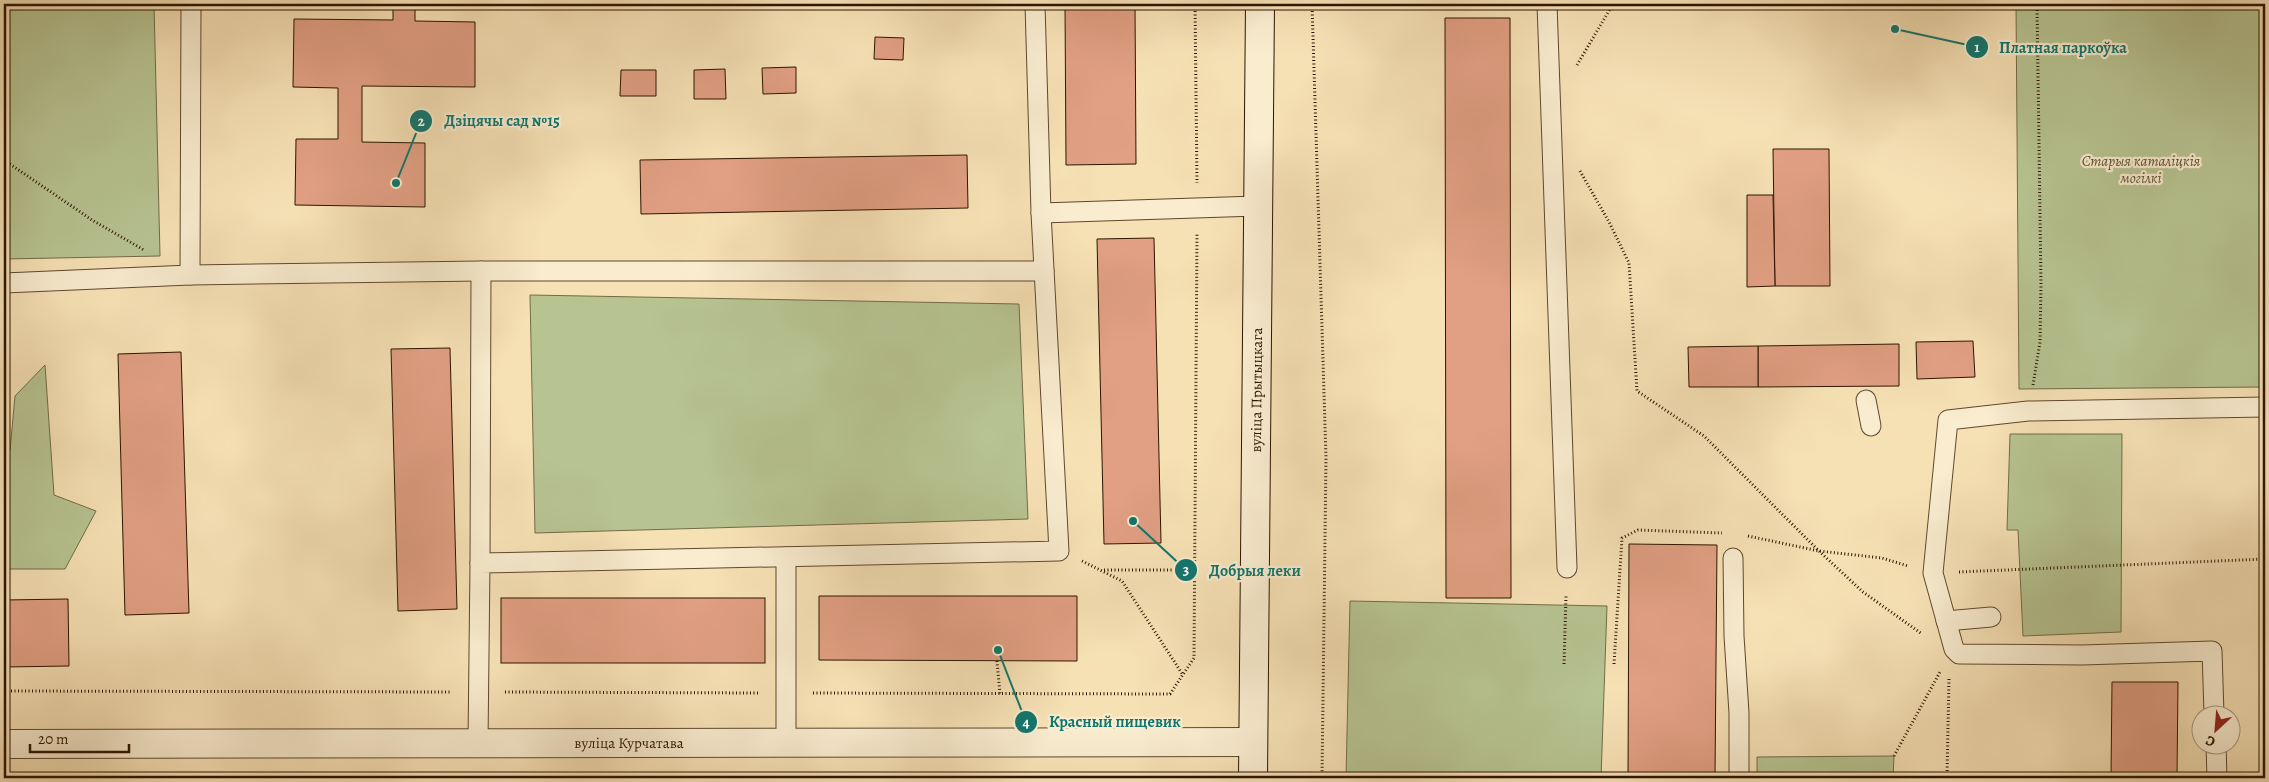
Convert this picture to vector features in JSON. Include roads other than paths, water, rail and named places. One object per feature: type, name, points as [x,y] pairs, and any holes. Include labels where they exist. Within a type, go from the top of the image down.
[{"type":"street","name":"вуліца Прытыцкага","points":[[1253,778],[1260,4]]},
{"type":"street","name":"вуліца Курчатава","points":[[4,744],[1253,742]]},
{"type":"lane","points":[[190,276],[191,4]]},
{"type":"lane","points":[[480,563],[1059,551],[1041,213],[1035,4]]},
{"type":"lane","points":[[1547,4],[1566,568]]},
{"type":"lane","points":[[1041,213],[1257,206]]},
{"type":"lane","points":[[4,283],[190,276],[481,272],[1044,270]]},
{"type":"lane","points":[[478,743],[481,272]]},
{"type":"lane","points":[[1866,400],[1871,426]]},
{"type":"lane","points":[[2214,704],[2212,651],[2082,655],[1960,654],[1954,649],[1933,573],[1948,420],[2028,411],[2265,407]]},
{"type":"lane","points":[[786,557],[786,743]]},
{"type":"lane","points":[[1733,558],[1734,636],[1739,713],[1738,778]]},
{"type":"lane","points":[[1946,621],[1990,617]]},
{"type":"lane","points":[[2216,754],[2217,778]]},
{"type":"place","name":"Платная паркоўка","points":[[1895,29]]},
{"type":"place","name":"Дзіцячы сад №15","points":[[396,183]]},
{"type":"place","name":"Добрыя леки","points":[[1133,521]]},
{"type":"place","name":"Красный пищевик","points":[[998,650]]},
{"type":"park label","name":"Старыя каталіцкія могілкі","points":[[2141,170]]}]
